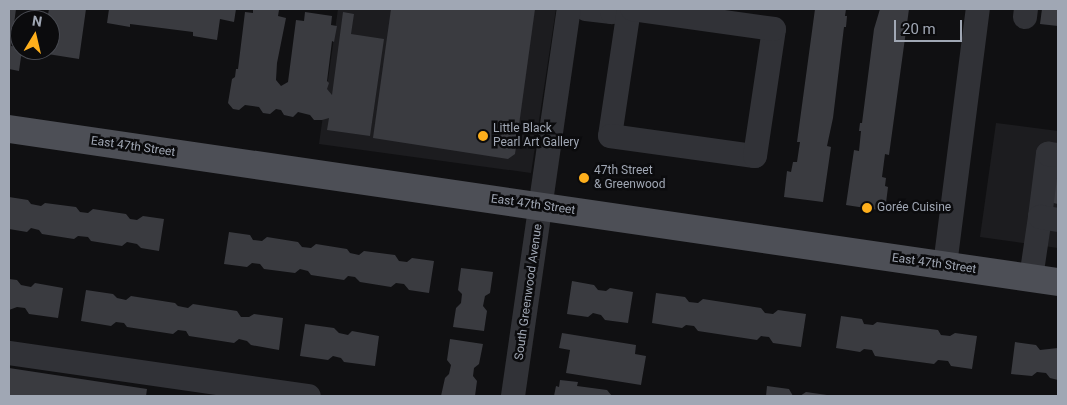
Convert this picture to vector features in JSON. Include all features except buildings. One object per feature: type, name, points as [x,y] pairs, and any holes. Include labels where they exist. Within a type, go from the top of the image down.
[{"type":"main road","name":"East 47th Street","points":[[9,129],[1058,282]]},
{"type":"street","name":"South Greenwood Avenue","points":[[513,396],[569,9]]},
{"type":"street","points":[[586,9],[612,12],[617,9]]},
{"type":"street","points":[[628,9],[610,136],[755,156],[774,28],[632,9]]},
{"type":"street","points":[[945,265],[978,9]]},
{"type":"street","points":[[1031,278],[1049,218],[1048,154],[1058,155]]},
{"type":"street","points":[[9,353],[308,396]]},
{"type":"shaded area","points":[[338,9],[556,9],[531,173],[319,144]]},
{"type":"shaded area","points":[[996,123],[1058,131],[1058,248],[980,237]]},
{"type":"place","name":"Little Black Pearl Art Gallery","points":[[483,136]]},
{"type":"place","name":"47th Street & Greenwood","points":[[584,178]]},
{"type":"place","name":"Gorée Cuisine","points":[[867,208]]}]
